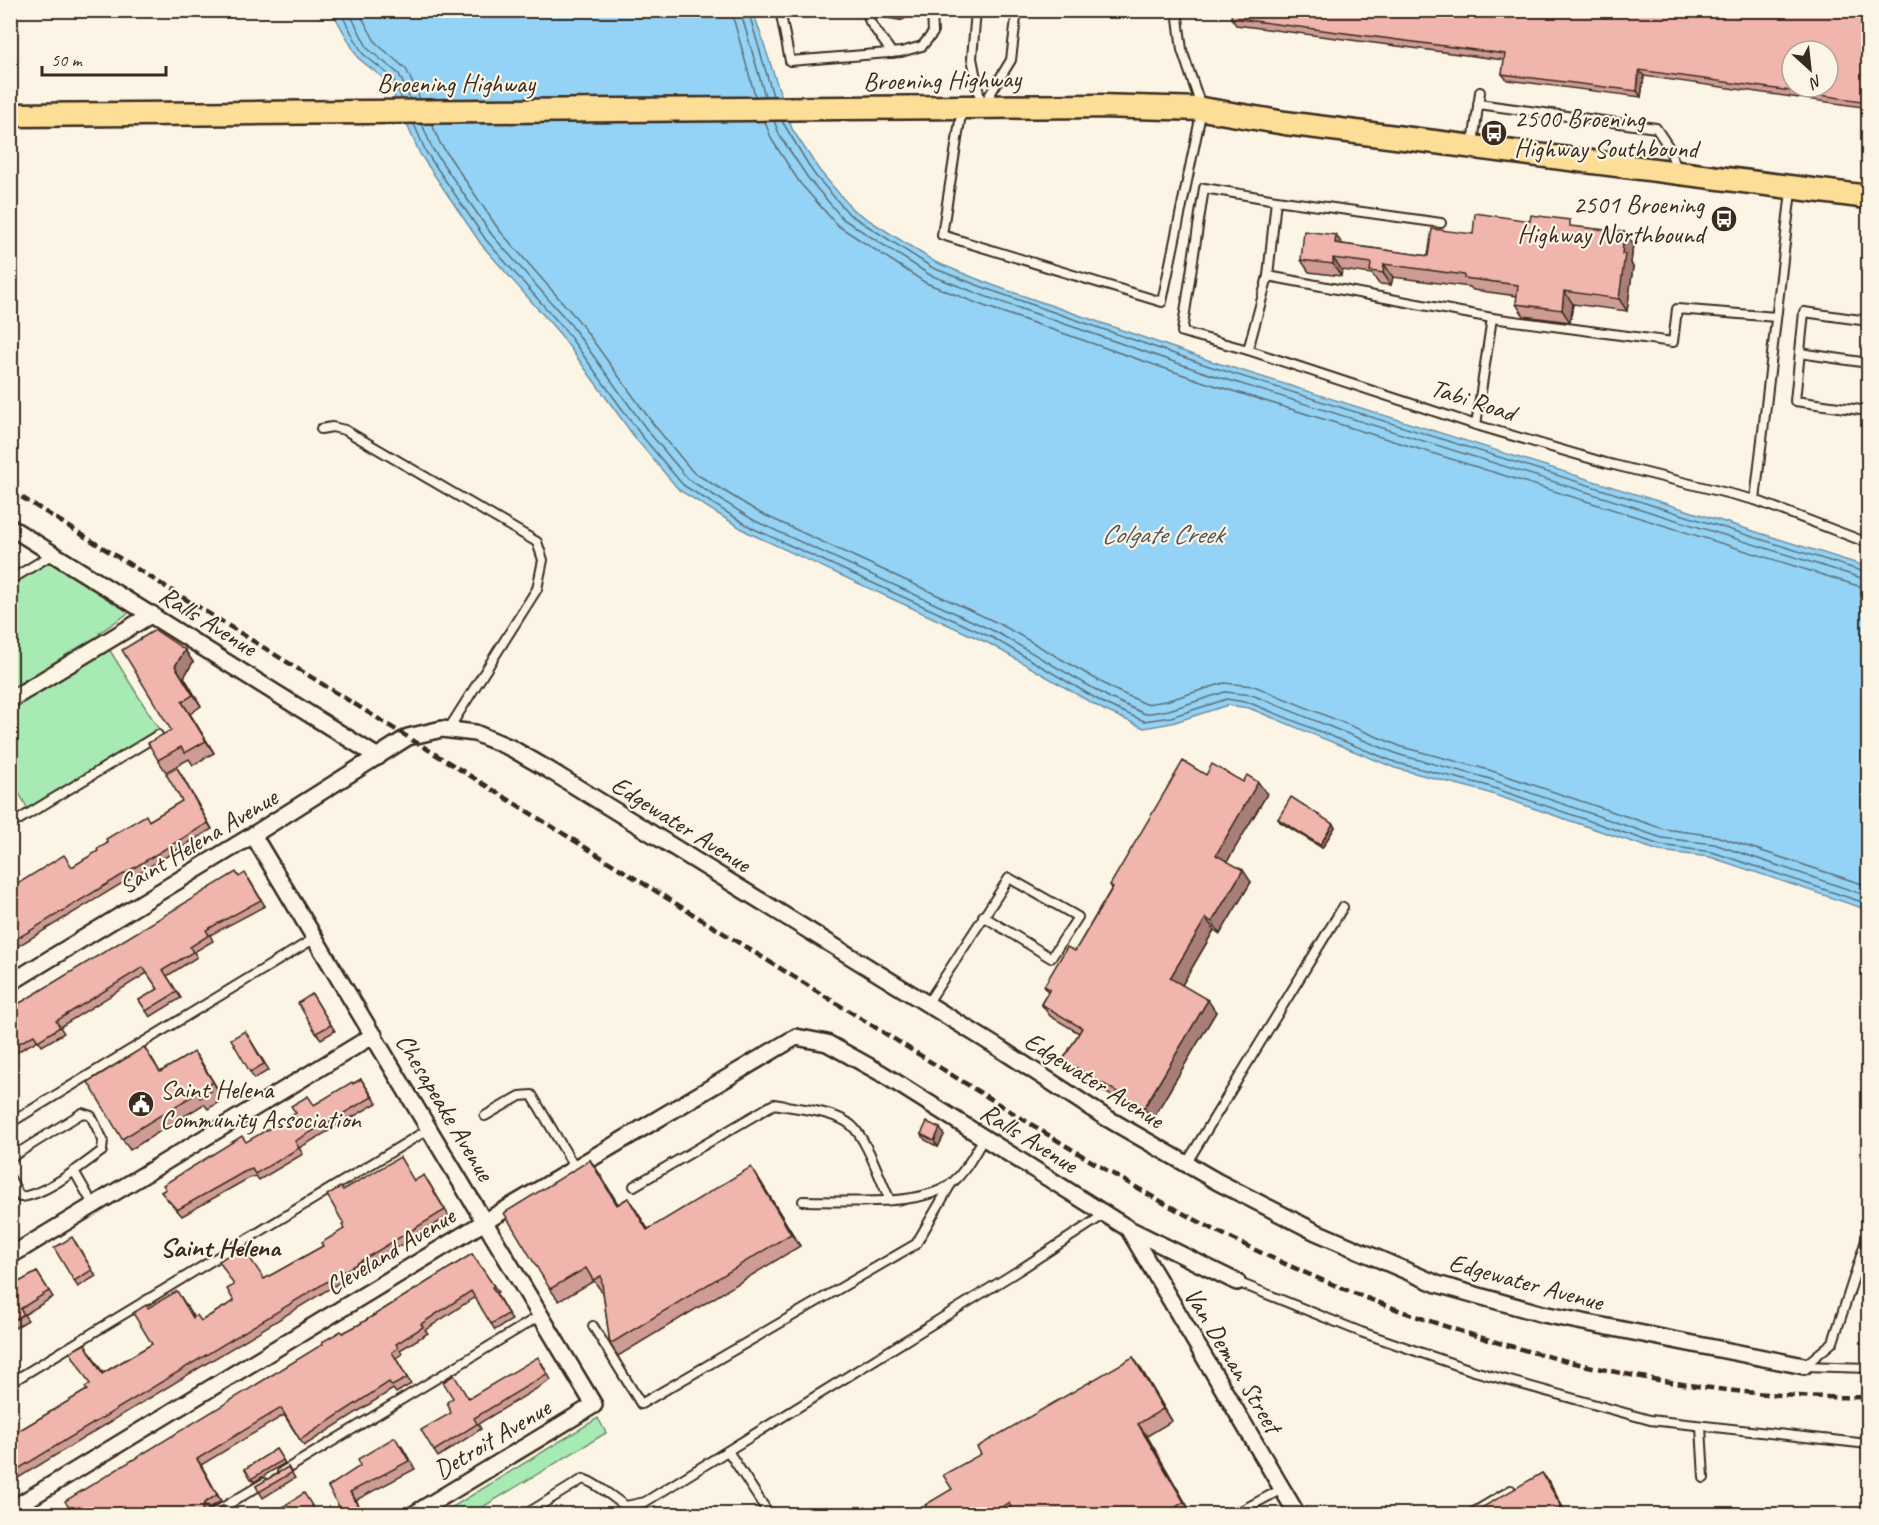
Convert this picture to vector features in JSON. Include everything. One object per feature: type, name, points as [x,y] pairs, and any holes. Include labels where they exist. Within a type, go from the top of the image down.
[{"type":"main road","name":"Broening Highway","points":[[10,115],[1099,106],[1202,109],[1285,123],[1791,189],[1869,197]]},
{"type":"street","name":"Ralls Avenue","points":[[10,527],[378,757]]},
{"type":"street","points":[[10,700],[152,614]]},
{"type":"street","name":"Edgewater Avenue","points":[[408,737],[448,730],[489,737],[511,748],[1106,1117],[1186,1164],[1316,1232],[1437,1284],[1576,1322],[1804,1366]]},
{"type":"street","name":"Saint Helena Avenue","points":[[10,983],[253,835],[408,737]]},
{"type":"street","name":"Chesapeake Avenue","points":[[253,835],[542,1314],[594,1405]]},
{"type":"street","points":[[10,1256],[374,1035]]},
{"type":"street","name":"Ralls Avenue","points":[[796,1037],[827,1043],[881,1073],[1129,1229],[1237,1282]]},
{"type":"street","name":"Cleveland Avenue","points":[[10,1510],[486,1221],[796,1037]]},
{"type":"street","name":"Van Deman Street","points":[[1129,1229],[1297,1515]]},
{"type":"street","name":"Detroit Avenue","points":[[414,1515],[594,1405]]},
{"type":"lane","points":[[780,10],[790,61],[892,53],[922,46],[933,33],[932,10]]},
{"type":"lane","points":[[866,10],[870,22],[892,53]]},
{"type":"lane","points":[[873,10],[901,15],[907,10]]},
{"type":"lane","points":[[976,10],[972,58],[972,108],[942,236],[1162,302],[1202,109],[1182,50],[1177,10]]},
{"type":"lane","points":[[972,108],[1011,60],[1017,10]]},
{"type":"lane","points":[[1473,146],[1480,92]]},
{"type":"lane","points":[[1478,104],[1656,128],[1668,146],[1679,173]]},
{"type":"lane","name":"Tabi Road","points":[[1276,200],[1204,188],[1182,332],[1248,350],[1476,425],[1606,463],[1755,500],[1869,543]]},
{"type":"lane","points":[[1755,500],[1791,189]]},
{"type":"lane","points":[[1248,350],[1268,276],[1276,200],[1441,223]]},
{"type":"lane","points":[[1268,276],[1492,318],[1673,342],[1677,309],[1776,317]]},
{"type":"lane","points":[[1869,321],[1804,312],[1795,401],[1869,411]]},
{"type":"lane","points":[[1476,425],[1492,318]]},
{"type":"lane","points":[[1800,353],[1869,363]]},
{"type":"lane","points":[[321,429],[332,427],[345,430],[537,542],[543,560],[537,589],[448,730]]},
{"type":"lane","points":[[10,579],[54,554]]},
{"type":"lane","points":[[10,825],[158,735]]},
{"type":"lane","points":[[927,1004],[983,916],[1010,878],[1078,917],[1052,958],[983,916]]},
{"type":"lane","points":[[1186,1164],[1343,907]]},
{"type":"lane","points":[[10,1123],[315,938]]},
{"type":"lane","points":[[485,1116],[520,1096],[532,1095],[575,1168]]},
{"type":"lane","points":[[634,1186],[774,1104],[822,1113],[851,1124],[863,1142],[890,1200]]},
{"type":"lane","points":[[10,1158],[82,1113],[91,1116],[104,1140],[102,1151],[74,1171],[30,1196],[20,1197],[10,1178]]},
{"type":"lane","points":[[10,1383],[429,1129]]},
{"type":"lane","points":[[593,1326],[641,1404],[916,1244],[951,1184],[968,1165],[984,1138]]},
{"type":"lane","points":[[74,1171],[94,1206]]},
{"type":"lane","points":[[802,1201],[914,1199],[951,1184]]},
{"type":"lane","points":[[526,1515],[584,1479],[594,1483],[607,1495],[626,1506],[645,1502],[1021,1269],[1105,1214]]},
{"type":"lane","points":[[1804,1366],[1833,1342],[1869,1234]]},
{"type":"lane","points":[[1237,1282],[1360,1332],[1474,1371],[1650,1420],[1869,1444]]},
{"type":"lane","points":[[212,1515],[542,1314]]},
{"type":"lane","points":[[1804,1366],[1869,1368]]},
{"type":"lane","points":[[1701,1427],[1704,1478]]},
{"type":"lane","points":[[728,1451],[769,1515]]},
{"type":"lane","points":[[1235,1515],[1282,1489]]},
{"type":"lane","points":[[1471,1515],[1511,1490]]},
{"type":"green space","points":[[47,560],[130,612],[99,633],[160,731],[28,809],[11,779],[11,583]]},
{"type":"green space","points":[[598,1418],[606,1433],[471,1514],[441,1514]]},
{"type":"water","name":"Colgate Creek","points":[[332,11],[753,11],[792,129],[819,170],[853,210],[935,262],[992,285],[1211,361],[1868,567],[1868,910],[1710,857],[1659,851],[1483,791],[1395,768],[1249,708],[1228,705],[1172,723],[1144,728],[1104,710],[990,644],[749,533],[679,490],[636,439],[560,334],[481,244],[420,154],[388,82],[358,58]]},
{"type":"building","points":[[1232,10],[1869,10],[1869,102],[1840,98],[1840,39],[1780,39],[1780,90],[1639,70],[1637,91],[1502,74],[1505,54],[1231,18]]},
{"type":"building","points":[[1475,213],[1530,221],[1531,215],[1570,220],[1570,226],[1624,232],[1622,254],[1625,254],[1619,299],[1564,291],[1562,310],[1516,304],[1518,285],[1384,264],[1383,273],[1370,271],[1371,263],[1333,258],[1333,264],[1301,260],[1304,231],[1336,235],[1335,243],[1428,256],[1432,229],[1473,234]]},
{"type":"building","points":[[155,630],[185,650],[175,666],[193,695],[182,702],[206,741],[185,753],[181,747],[158,760],[148,743],[171,730],[122,650]]},
{"type":"building","points":[[1183,761],[1206,775],[1212,764],[1243,782],[1247,775],[1258,782],[1216,855],[1243,870],[1212,922],[1206,918],[1170,978],[1208,1000],[1144,1108],[1063,1060],[1082,1028],[1041,1004],[1050,989],[1044,986],[1067,947],[1075,951],[1113,887],[1110,885]]},
{"type":"building","points":[[177,768],[208,823],[10,943],[10,879],[14,886],[64,855],[72,867],[108,843],[106,839],[146,815],[149,821],[182,801],[166,774]]},
{"type":"building","points":[[1291,797],[1333,824],[1320,845],[1278,819]]},
{"type":"building","points":[[236,872],[239,877],[245,873],[261,900],[206,930],[209,935],[190,947],[193,952],[163,970],[177,992],[146,1011],[139,1000],[158,989],[143,967],[56,1021],[60,1027],[38,1041],[34,1035],[10,1048],[10,1009]]},
{"type":"building","points":[[312,994],[331,1025],[316,1033],[298,1003]]},
{"type":"building","points":[[245,1031],[264,1064],[250,1072],[231,1039]]},
{"type":"building","points":[[144,1047],[160,1072],[194,1052],[213,1082],[208,1085],[211,1091],[200,1098],[197,1093],[122,1139],[88,1082]]},
{"type":"building","points":[[361,1079],[372,1097],[295,1141],[299,1148],[255,1174],[252,1169],[244,1172],[177,1210],[161,1192],[166,1189],[163,1185],[242,1136],[246,1142],[296,1113],[291,1106],[308,1096],[314,1105]]},
{"type":"building","points":[[927,1122],[940,1128],[934,1141],[921,1134]]},
{"type":"building","points":[[400,1157],[414,1181],[424,1175],[445,1210],[10,1474],[10,1436],[87,1390],[85,1387],[90,1384],[70,1352],[85,1344],[102,1374],[152,1344],[133,1313],[146,1305],[148,1308],[177,1291],[193,1318],[197,1315],[201,1321],[234,1301],[227,1289],[234,1285],[219,1261],[242,1246],[264,1279],[323,1246],[321,1243],[344,1229],[342,1225],[344,1224],[327,1195],[340,1187],[343,1190]]},
{"type":"building","points":[[590,1160],[617,1205],[628,1198],[647,1230],[751,1167],[791,1234],[610,1344],[601,1276],[593,1280],[586,1268],[550,1289],[504,1213]]},
{"type":"building","points":[[72,1237],[92,1270],[74,1281],[54,1248]]},
{"type":"building","points":[[472,1254],[494,1286],[492,1287],[508,1314],[491,1324],[471,1291],[421,1324],[423,1327],[396,1344],[398,1348],[392,1352],[407,1378],[392,1386],[389,1382],[300,1440],[281,1408],[197,1459],[217,1495],[204,1503],[202,1510],[208,1514],[223,1506],[227,1512],[223,1515],[118,1515],[116,1512],[112,1515],[58,1515],[69,1508],[65,1501],[323,1344],[322,1342],[341,1331],[343,1333],[360,1324]]},
{"type":"building","points":[[37,1272],[49,1291],[20,1309],[24,1314],[11,1322],[10,1287]]},
{"type":"building","points":[[538,1357],[547,1374],[474,1418],[477,1424],[434,1451],[421,1430],[451,1413],[447,1402],[453,1398],[443,1382],[454,1375],[468,1398]]},
{"type":"building","points":[[1133,1357],[1163,1409],[1138,1424],[1184,1502],[1163,1515],[1015,1515],[1009,1503],[988,1515],[931,1515],[925,1505],[952,1489],[943,1475],[981,1454],[977,1447]]},
{"type":"building","points":[[395,1437],[409,1461],[350,1492],[359,1508],[344,1515],[328,1487],[360,1466],[358,1459]]},
{"type":"building","points":[[276,1449],[283,1460],[251,1479],[245,1469]]},
{"type":"building","points":[[288,1467],[291,1473],[259,1492],[256,1486]]},
{"type":"building","points":[[1542,1473],[1561,1506],[1547,1515],[1478,1515],[1476,1511]]},
{"type":"building","points":[[304,1493],[318,1515],[270,1515]]},
{"type":"building","points":[[655,1506],[660,1515],[641,1515]]},
{"type":"railway","points":[[10,490],[1063,1144],[1213,1229],[1287,1265],[1366,1298],[1448,1327],[1531,1352],[1616,1372],[1702,1387],[1786,1395],[1868,1397]]},
{"type":"place","name":"2500 Broening Highway Southbound","points":[[1494,133]]},
{"type":"place","name":"2501 Broening Highway Northbound","points":[[1724,219]]},
{"type":"place","name":"Saint Helena Community Association","points":[[141,1104]]},
{"type":"district","name":"Saint Helena","points":[[220,1247]]}]
